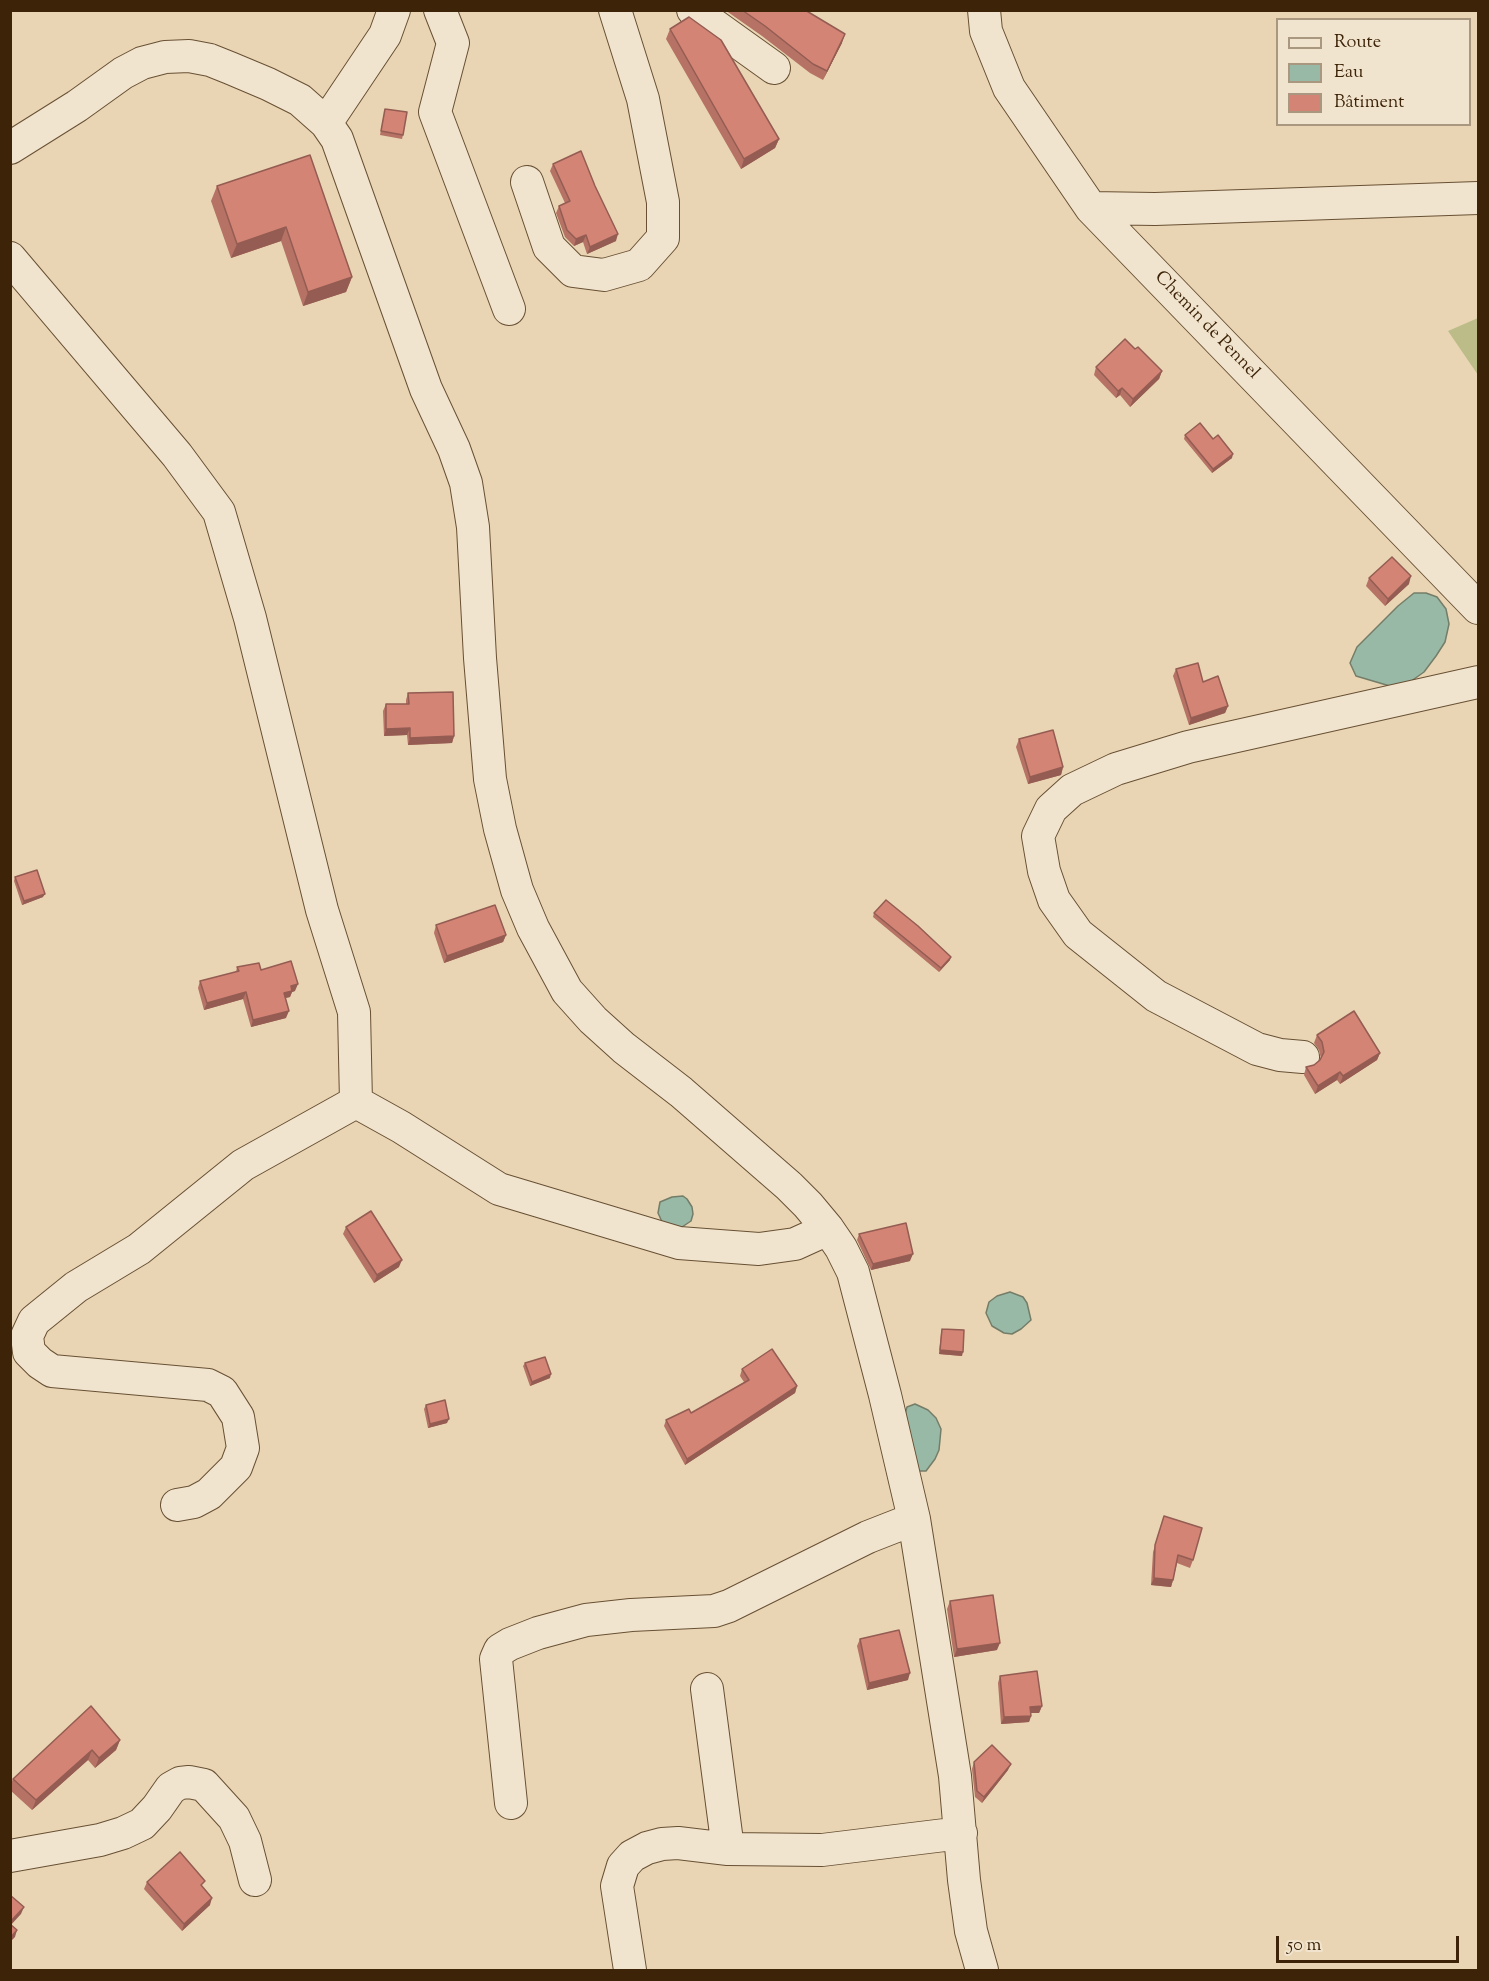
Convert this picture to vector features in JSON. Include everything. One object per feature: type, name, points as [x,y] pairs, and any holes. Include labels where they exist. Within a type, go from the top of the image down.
[{"type":"street","points":[[326,123],[389,23],[414,10]]},
{"type":"street","points":[[440,10],[453,43],[435,112],[509,309]]},
{"type":"street","points":[[527,182],[549,248],[573,271],[604,275],[639,265],[663,238],[663,202],[643,99],[615,10]]},
{"type":"street","points":[[693,10],[774,68]]},
{"type":"street","name":"Chemin de Pennel","points":[[984,10],[986,31],[1009,88],[1091,208],[1479,608]]},
{"type":"street","points":[[10,148],[77,106],[123,73],[142,63],[165,57],[189,56],[210,60],[300,100],[326,123],[337,139],[426,389],[454,450],[466,483],[473,527],[480,658],[490,779],[516,890],[533,928],[567,991],[593,1020],[758,1157],[808,1205],[841,1248],[853,1272],[914,1519],[950,1743],[971,1931],[982,1971]]},
{"type":"street","points":[[1091,208],[1155,209],[1479,198]]},
{"type":"street","points":[[10,258],[177,455],[219,512],[250,618],[322,910],[354,1012],[356,1102]]},
{"type":"street","points":[[1303,1057],[1280,1055],[1257,1049],[1156,996],[1078,934],[1054,900],[1044,871],[1038,836],[1051,809],[1072,790],[1116,769],[1188,747],[1479,682]]},
{"type":"street","points":[[356,1102],[401,1127],[499,1189],[679,1243],[759,1249],[795,1244],[828,1229]]},
{"type":"street","points":[[177,1505],[194,1503],[209,1494],[236,1467],[243,1448],[238,1417],[222,1392],[208,1385],[52,1371],[29,1352],[27,1336],[34,1321],[76,1287],[139,1249],[243,1165],[356,1102]]},
{"type":"street","points":[[511,1803],[496,1659],[500,1650],[538,1633],[586,1620],[631,1615],[714,1611],[729,1606],[868,1537],[914,1519]]},
{"type":"street","points":[[706,1689],[728,1849]]},
{"type":"street","points":[[10,1856],[100,1840],[123,1833],[142,1824],[171,1788],[180,1782],[189,1782],[204,1785],[234,1818],[245,1841],[255,1880]]},
{"type":"street","points":[[630,1971],[617,1886],[623,1866],[632,1856],[647,1848],[678,1843],[728,1849],[822,1850],[961,1833]]},
{"type":"green space","points":[[1478,318],[1478,375],[1448,331]]},
{"type":"water","points":[[1414,593],[1426,593],[1437,597],[1446,609],[1449,624],[1445,642],[1436,656],[1424,672],[1400,689],[1356,676],[1350,663],[1357,647]]},
{"type":"water","points":[[683,1196],[692,1207],[691,1221],[679,1229],[663,1224],[658,1213],[660,1202],[672,1197]]},
{"type":"water","points":[[1010,1292],[1023,1297],[1027,1303],[1031,1320],[1012,1334],[1004,1333],[992,1326],[986,1313],[989,1302],[997,1296]]},
{"type":"water","points":[[915,1404],[928,1410],[936,1418],[941,1429],[939,1450],[926,1471],[920,1471],[913,1466],[905,1414],[907,1407]]},
{"type":"building","points":[[742,10],[805,10],[845,34],[827,71],[813,64]]},
{"type":"building","points":[[689,17],[721,40],[779,139],[744,159],[670,29]]},
{"type":"building","points":[[385,109],[407,112],[403,135],[381,131]]},
{"type":"building","points":[[581,151],[618,234],[590,247],[586,235],[576,239],[567,230],[559,206],[570,201],[553,164]]},
{"type":"building","points":[[310,155],[352,277],[308,292],[286,227],[237,244],[217,186]]},
{"type":"building","points":[[1125,339],[1135,349],[1138,347],[1162,371],[1133,399],[1122,388],[1118,391],[1096,367]]},
{"type":"building","points":[[1200,423],[1213,439],[1218,435],[1233,454],[1213,469],[1185,435]]},
{"type":"building","points":[[1392,557],[1411,576],[1388,599],[1369,578]]},
{"type":"building","points":[[1198,663],[1203,682],[1218,676],[1228,706],[1191,718],[1176,669]]},
{"type":"building","points":[[453,692],[454,736],[410,738],[410,728],[386,729],[386,704],[409,704],[408,693]]},
{"type":"building","points":[[1053,730],[1063,767],[1030,777],[1019,739]]},
{"type":"building","points":[[37,870],[45,894],[24,901],[15,877]]},
{"type":"building","points":[[886,900],[951,957],[941,968],[874,913]]},
{"type":"building","points":[[495,905],[506,935],[447,956],[436,925]]},
{"type":"building","points":[[291,961],[298,984],[291,986],[292,991],[284,993],[289,1011],[253,1020],[246,992],[207,1003],[200,981],[239,971],[237,967],[259,963],[261,970]]},
{"type":"building","points":[[1354,1011],[1380,1053],[1343,1076],[1340,1072],[1318,1086],[1306,1067],[1320,1060],[1324,1052],[1322,1042],[1317,1035]]},
{"type":"building","points":[[371,1211],[402,1260],[377,1275],[346,1227]]},
{"type":"building","points":[[906,1223],[913,1254],[873,1264],[859,1234]]},
{"type":"building","points":[[942,1329],[964,1330],[963,1352],[940,1350]]},
{"type":"building","points":[[772,1349],[797,1386],[687,1459],[666,1420],[689,1409],[691,1413],[749,1380],[742,1369]]},
{"type":"building","points":[[545,1357],[551,1374],[532,1382],[525,1363]]},
{"type":"building","points":[[445,1400],[449,1419],[430,1424],[426,1405]]},
{"type":"building","points":[[1164,1516],[1202,1528],[1193,1560],[1178,1555],[1173,1580],[1154,1578],[1155,1545]]},
{"type":"building","points":[[993,1595],[1000,1643],[957,1649],[950,1601]]},
{"type":"building","points":[[899,1630],[910,1673],[869,1683],[860,1639]]},
{"type":"building","points":[[1037,1671],[1042,1706],[1030,1707],[1031,1716],[1004,1717],[1000,1676]]},
{"type":"building","points":[[91,1706],[120,1740],[99,1758],[92,1750],[36,1800],[13,1779]]},
{"type":"building","points":[[992,1745],[1011,1764],[984,1797],[977,1791],[974,1762]]},
{"type":"building","points":[[180,1852],[205,1881],[201,1885],[212,1898],[184,1924],[147,1882]]},
{"type":"building","points":[[10,1895],[24,1907],[10,1922]]},
{"type":"building","points":[[10,1924],[17,1930],[10,1938]]}]
